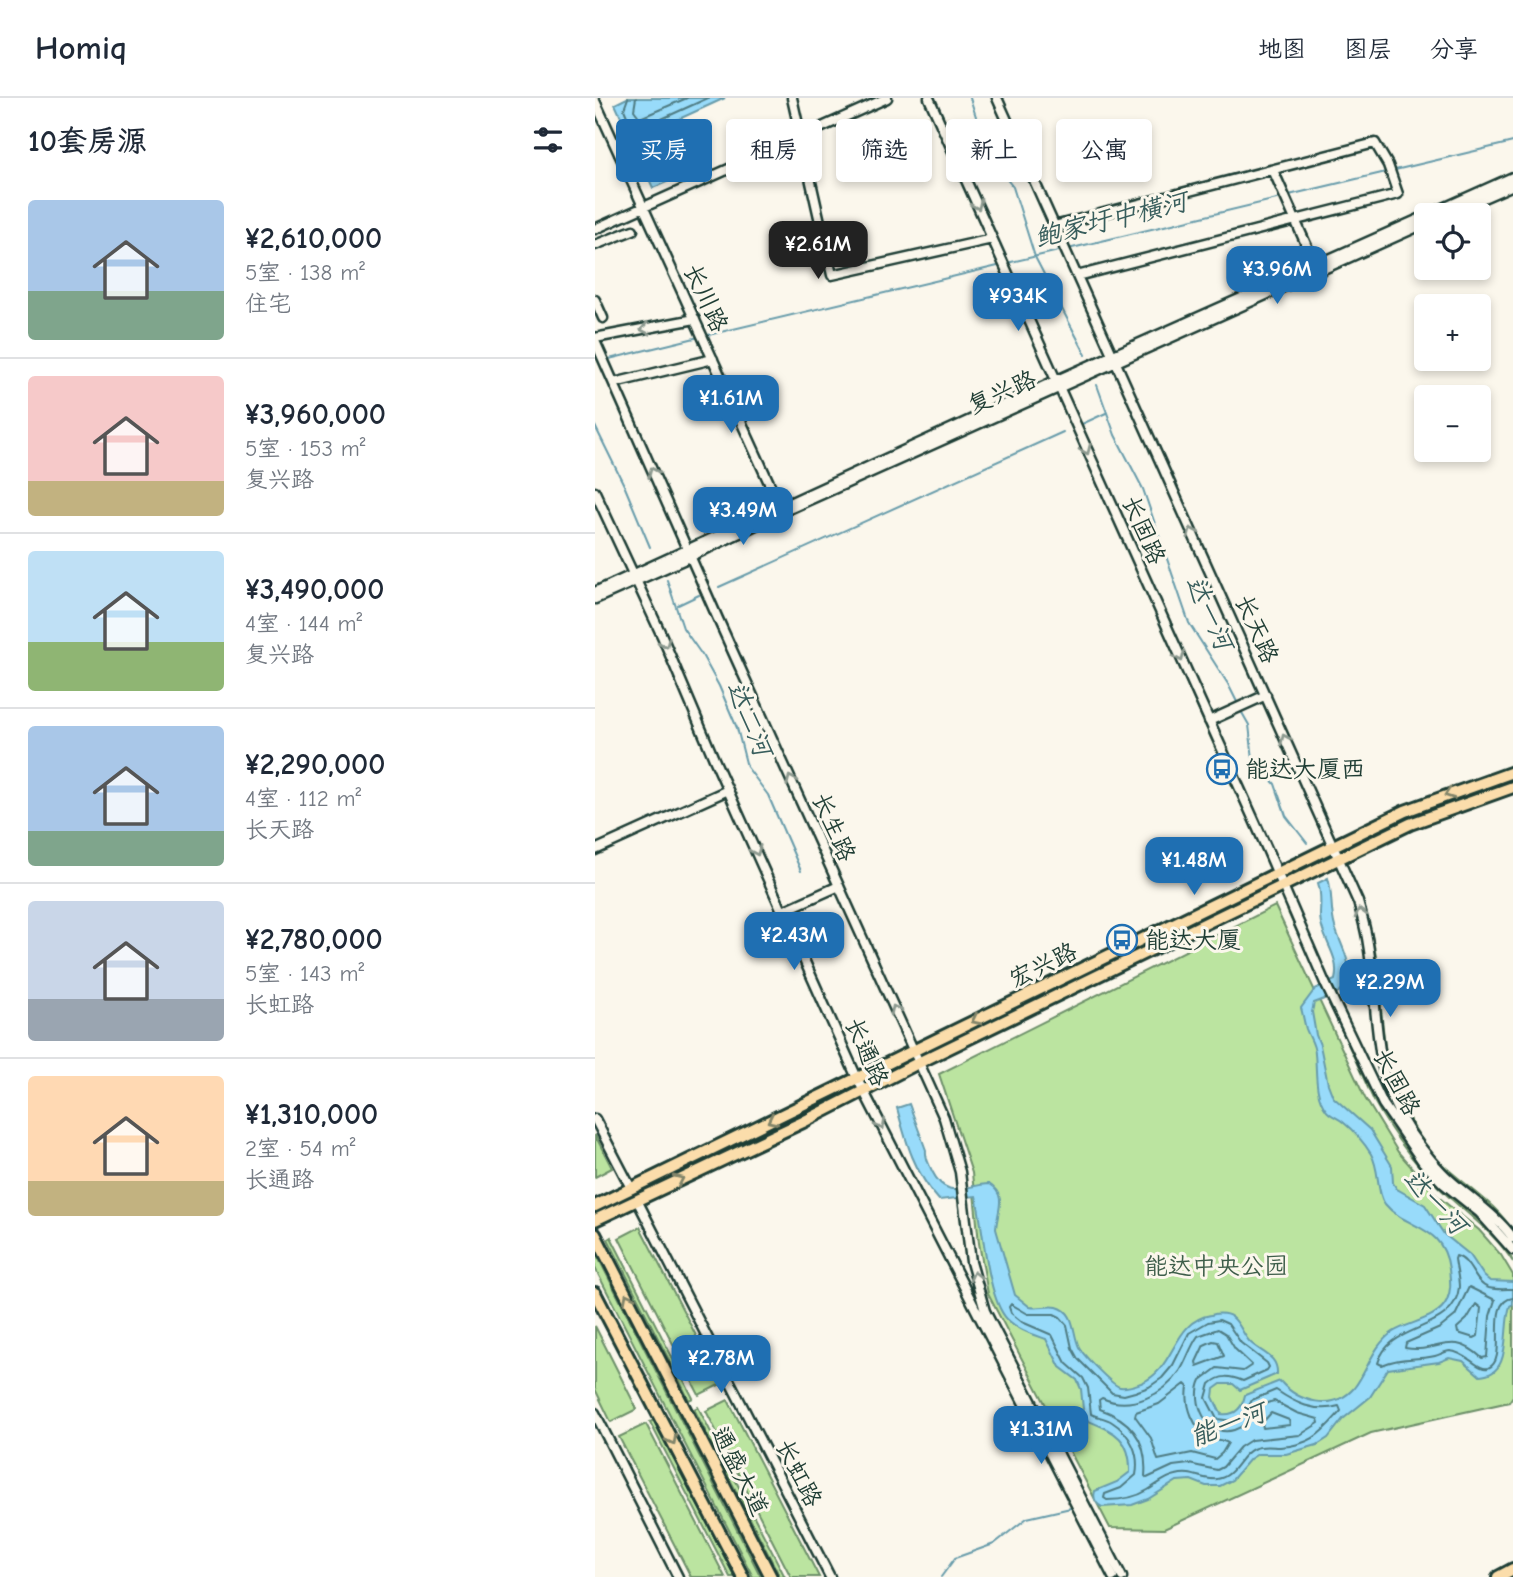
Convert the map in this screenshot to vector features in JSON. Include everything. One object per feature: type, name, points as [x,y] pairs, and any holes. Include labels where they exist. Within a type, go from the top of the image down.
[{"type":"main road","name":"宏兴路","points":[[595,1206],[1405,811],[1513,772]]},
{"type":"main road","name":"宏兴路","points":[[595,1220],[1410,824],[1513,787]]},
{"type":"main road","name":"通盛大道","points":[[595,1234],[771,1577]]},
{"type":"main road","name":"通盛大道","points":[[595,1293],[743,1577]]},
{"type":"main road","points":[[1498,1577],[1513,1569]]},
{"type":"street","points":[[792,98],[797,119]]},
{"type":"street","points":[[822,127],[887,98]]},
{"type":"street","name":"长固路","points":[[929,98],[1325,983],[1383,1104],[1413,1150],[1444,1184],[1480,1213],[1513,1250]]},
{"type":"street","name":"长天路","points":[[997,98],[1340,859],[1357,902],[1369,944],[1378,1035],[1384,1072],[1392,1097],[1407,1128],[1431,1161],[1449,1180],[1479,1203],[1513,1238]]},
{"type":"street","name":"长川路","points":[[595,103],[780,509]]},
{"type":"street","points":[[1054,226],[1375,143],[1388,165],[1398,194],[1076,276]]},
{"type":"street","points":[[606,240],[597,228],[726,169]]},
{"type":"street","points":[[1273,170],[1317,269]]},
{"type":"street","name":"复兴路","points":[[1456,203],[1513,177]]},
{"type":"street","points":[[811,182],[832,275],[992,239]]},
{"type":"street","points":[[1472,203],[1513,185]]},
{"type":"street","name":"复兴路","points":[[1317,269],[1414,222]]},
{"type":"street","name":"复兴路","points":[[595,599],[780,509],[1414,228]]},
{"type":"street","points":[[595,245],[633,230]]},
{"type":"street","points":[[595,300],[603,318]]},
{"type":"street","points":[[596,342],[695,319]]},
{"type":"street","name":"长生路","points":[[596,342],[920,1062],[954,1146],[964,1199],[971,1262],[978,1291],[1000,1340],[1122,1577]]},
{"type":"street","points":[[612,379],[713,359]]},
{"type":"street","name":"长通路","points":[[595,492],[857,1079],[1113,1577]]},
{"type":"street","name":"复兴路","points":[[595,592],[635,578]]},
{"type":"street","points":[[1209,721],[1266,695]]},
{"type":"street","points":[[595,850],[728,790]]},
{"type":"street","points":[[783,911],[839,886]]},
{"type":"street","points":[[595,1119],[631,1188]]},
{"type":"street","name":"长虹路","points":[[637,1200],[830,1577]]},
{"type":"street","points":[[595,1413],[678,1577]]},
{"type":"green space","points":[[1065,409],[1263,850],[1230,781]]},
{"type":"green space","name":"能达中央公园","points":[[1275,906],[1365,1098],[1398,1152],[1436,1195],[1479,1230],[1501,1255],[1513,1275],[1513,1396],[1509,1402],[1371,1433],[1164,1529],[1110,1528],[988,1294],[979,1243],[972,1173],[939,1074]]},
{"type":"green space","points":[[1287,910],[1375,1100],[1386,1121],[1374,1101]]},
{"type":"green space","points":[[1379,987],[1385,1046],[1389,1068],[1384,1045]]},
{"type":"green space","points":[[1393,1083],[1417,1132],[1440,1162],[1419,1138],[1405,1114]]},
{"type":"green space","points":[[1392,1131],[1419,1166],[1487,1228],[1508,1251],[1513,1262],[1491,1235],[1426,1174],[1416,1163],[1407,1152]]},
{"type":"green space","points":[[595,1135],[612,1168],[595,1177]]},
{"type":"green space","points":[[1440,1162],[1499,1213],[1513,1232],[1502,1219]]},
{"type":"green space","points":[[640,1227],[721,1384],[699,1395],[619,1238]]},
{"type":"green space","points":[[611,1237],[693,1398],[689,1400],[608,1239]]},
{"type":"green space","points":[[595,1251],[761,1577],[753,1577],[595,1268]]},
{"type":"green space","points":[[595,1326],[637,1409],[611,1422],[595,1389]]},
{"type":"green space","points":[[728,1400],[819,1577],[791,1577],[706,1411]]},
{"type":"green space","points":[[698,1407],[785,1577],[780,1577],[694,1409]]},
{"type":"green space","points":[[654,1420],[735,1577],[730,1577],[650,1422]]},
{"type":"green space","points":[[646,1424],[725,1577],[691,1577],[619,1437]]},
{"type":"water","points":[[627,98],[725,98],[679,119],[622,119],[615,104]]},
{"type":"water","points":[[650,182],[667,182],[653,188]]},
{"type":"water","points":[[1328,878],[1333,921],[1348,961],[1349,978],[1346,986],[1339,992],[1314,1003],[1312,1012],[1328,1084],[1333,1097],[1370,1130],[1392,1166],[1393,1183],[1397,1189],[1425,1205],[1444,1234],[1470,1255],[1490,1281],[1513,1282],[1513,1304],[1508,1316],[1502,1359],[1490,1374],[1480,1376],[1463,1361],[1449,1358],[1439,1362],[1388,1369],[1370,1397],[1343,1419],[1328,1438],[1317,1445],[1286,1454],[1258,1454],[1250,1459],[1232,1480],[1220,1486],[1206,1486],[1191,1480],[1177,1481],[1148,1499],[1132,1505],[1102,1507],[1095,1500],[1095,1491],[1117,1482],[1130,1472],[1127,1450],[1118,1436],[1084,1419],[1081,1389],[1077,1380],[1060,1367],[1046,1339],[1020,1329],[1007,1319],[1000,1309],[990,1278],[976,1196],[939,1200],[918,1168],[897,1108],[909,1104],[932,1171],[944,1186],[957,1189],[989,1184],[995,1189],[1000,1199],[996,1229],[1015,1295],[1030,1307],[1057,1307],[1067,1313],[1079,1347],[1098,1370],[1116,1385],[1131,1386],[1152,1376],[1189,1326],[1198,1319],[1222,1314],[1232,1317],[1248,1340],[1272,1359],[1277,1374],[1240,1390],[1233,1384],[1221,1384],[1214,1389],[1213,1397],[1221,1414],[1234,1413],[1240,1408],[1245,1395],[1280,1381],[1306,1399],[1326,1402],[1346,1395],[1359,1381],[1386,1337],[1437,1312],[1447,1300],[1450,1284],[1445,1254],[1439,1243],[1432,1235],[1403,1219],[1385,1204],[1371,1154],[1351,1129],[1327,1112],[1319,1097],[1315,1051],[1301,1008],[1315,989],[1335,980],[1335,963],[1320,916],[1318,883]]},
{"type":"waterway","name":"达一河","points":[[970,98],[989,157],[1013,187],[1035,257],[1086,355]]},
{"type":"waterway","name":"鲍家圩中横河","points":[[1395,170],[1513,142]]},
{"type":"waterway","name":"鲍家圩中横河","points":[[1289,195],[1386,172]]},
{"type":"waterway","name":"鲍家圩中横河","points":[[1068,249],[1281,198]]},
{"type":"waterway","name":"鲍家圩中横河","points":[[1007,263],[1063,250]]},
{"type":"waterway","name":"鲍家圩中横河","points":[[704,336],[1002,265]]},
{"type":"waterway","name":"鲍家圩中横河","points":[[605,360],[699,337]]},
{"type":"waterway","name":"达一河","points":[[1097,385],[1115,435],[1143,489],[1189,623],[1239,706]]},
{"type":"waterway","points":[[1082,424],[1106,413]]},
{"type":"waterway","name":"达二河","points":[[595,426],[650,547]]},
{"type":"waterway","points":[[719,587],[1063,432]]},
{"type":"waterway","name":"达二河","points":[[667,580],[683,628],[719,686],[737,728],[747,767],[768,795],[801,871]]},
{"type":"waterway","points":[[678,605],[699,595]]},
{"type":"waterway","name":"达一河","points":[[1241,711],[1249,725],[1253,759],[1275,784],[1286,816],[1307,843]]},
{"type":"waterway","name":"能一河","points":[[941,1577],[955,1558],[994,1544],[1027,1518],[1075,1507]]},
{"type":"place","name":"能达大厦西","points":[[1222,769]]},
{"type":"place","name":"能达大厦","points":[[1122,940]]}]
